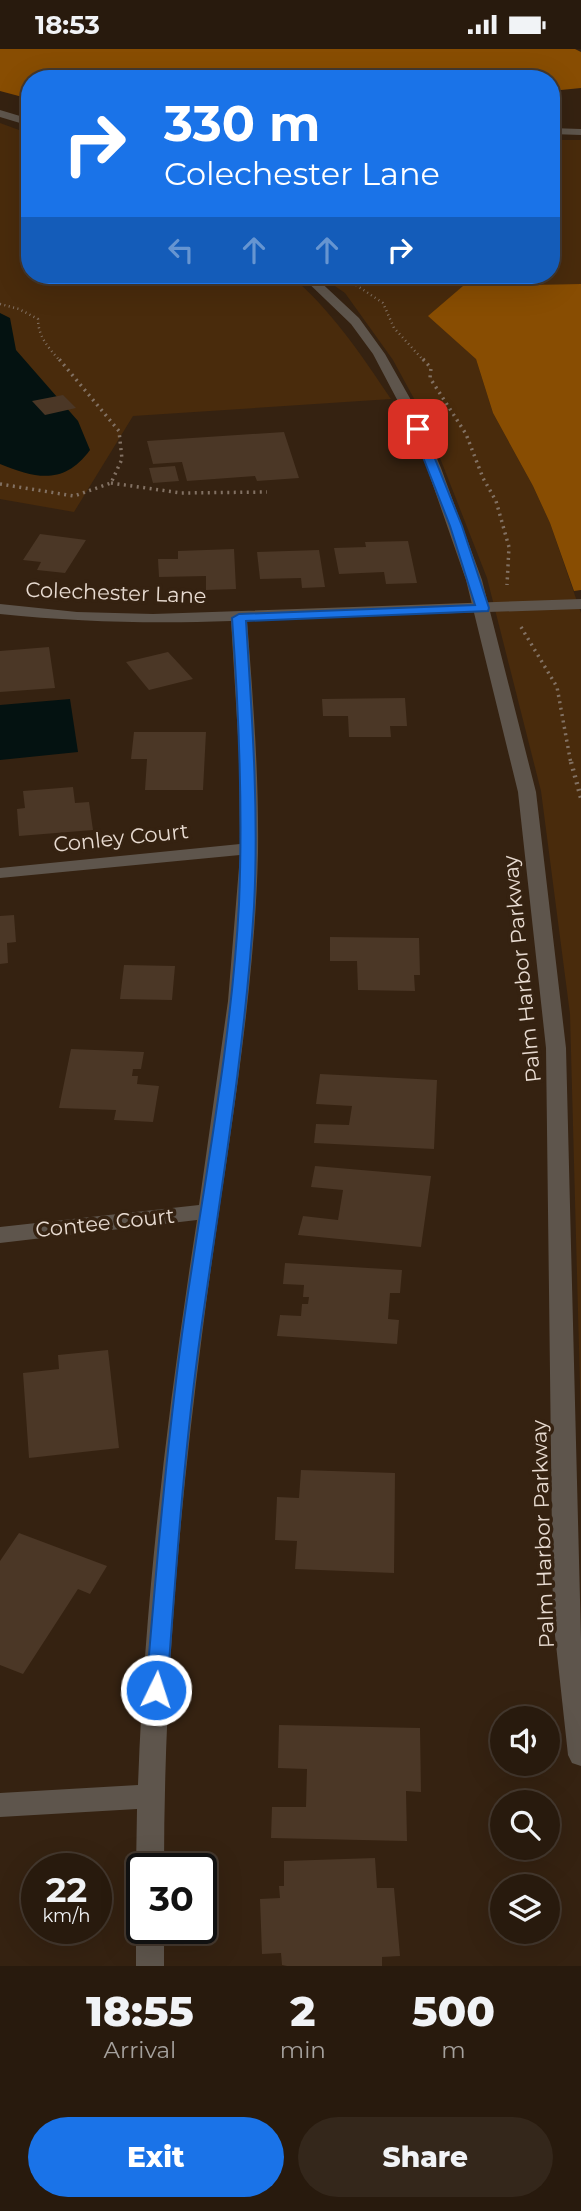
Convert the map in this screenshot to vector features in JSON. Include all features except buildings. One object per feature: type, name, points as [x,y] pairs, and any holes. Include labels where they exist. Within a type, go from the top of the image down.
[{"type":"street","points":[[0,113],[21,120]]},
{"type":"street","points":[[560,131],[581,132]]},
{"type":"street","name":"Palm Harbor Parkway","points":[[316,284],[355,321],[379,354],[399,388],[434,468],[483,608],[527,792],[554,1014],[561,1226],[559,1329],[566,1617],[581,1755]]},
{"type":"street","points":[[483,608],[581,604]]},
{"type":"street","name":"Colechester Lane","points":[[0,608],[114,619],[239,618],[483,608]]},
{"type":"street","points":[[149,1853],[149,1796],[174,1475],[236,1024],[248,885],[248,758],[239,618]]},
{"type":"street","name":"Conley Court","points":[[0,873],[247,849]]},
{"type":"street","name":"Contee Court","points":[[0,1235],[210,1211]]},
{"type":"street","points":[[0,1805],[149,1796]]},
{"type":"street","points":[[150,1944],[150,1966]]},
{"type":"path","points":[[354,284],[383,303],[394,328],[431,368],[430,378],[466,434],[483,478],[496,501],[509,547],[507,585]]},
{"type":"path","points":[[0,304],[19,309],[38,319],[38,329],[44,341],[119,431],[122,459],[111,483]]},
{"type":"path","points":[[0,484],[74,496],[111,483],[181,493],[267,492]]},
{"type":"path","points":[[521,626],[557,687],[572,770],[581,798]]},
{"type":"shaded area","points":[[0,49],[575,49],[581,52],[581,88],[560,90],[560,70],[21,70],[21,97],[0,91]]},
{"type":"shaded area","points":[[0,123],[21,131],[21,284],[300,284],[332,318],[391,399],[133,416],[74,512],[0,499]]},
{"type":"shaded area","points":[[560,140],[581,140],[581,284],[464,286],[476,359],[493,413],[550,523],[581,613],[581,1422],[570,1014],[541,791],[487,578],[424,417],[393,360],[345,293],[332,284],[560,284]]},
{"type":"shaded area","points":[[581,284],[581,590],[574,591],[550,523],[493,413],[476,359],[428,316],[463,286]]},
{"type":"shaded area","points":[[0,313],[10,318],[16,350],[78,421],[90,450],[70,469],[60,474],[49,476],[26,473],[0,464]]},
{"type":"shaded area","points":[[70,699],[78,752],[0,760],[0,705]]},
{"type":"route","points":[[156,1690],[174,1475],[227,1097],[248,885],[250,805],[239,618],[483,608],[456,526],[418,429]]}]
